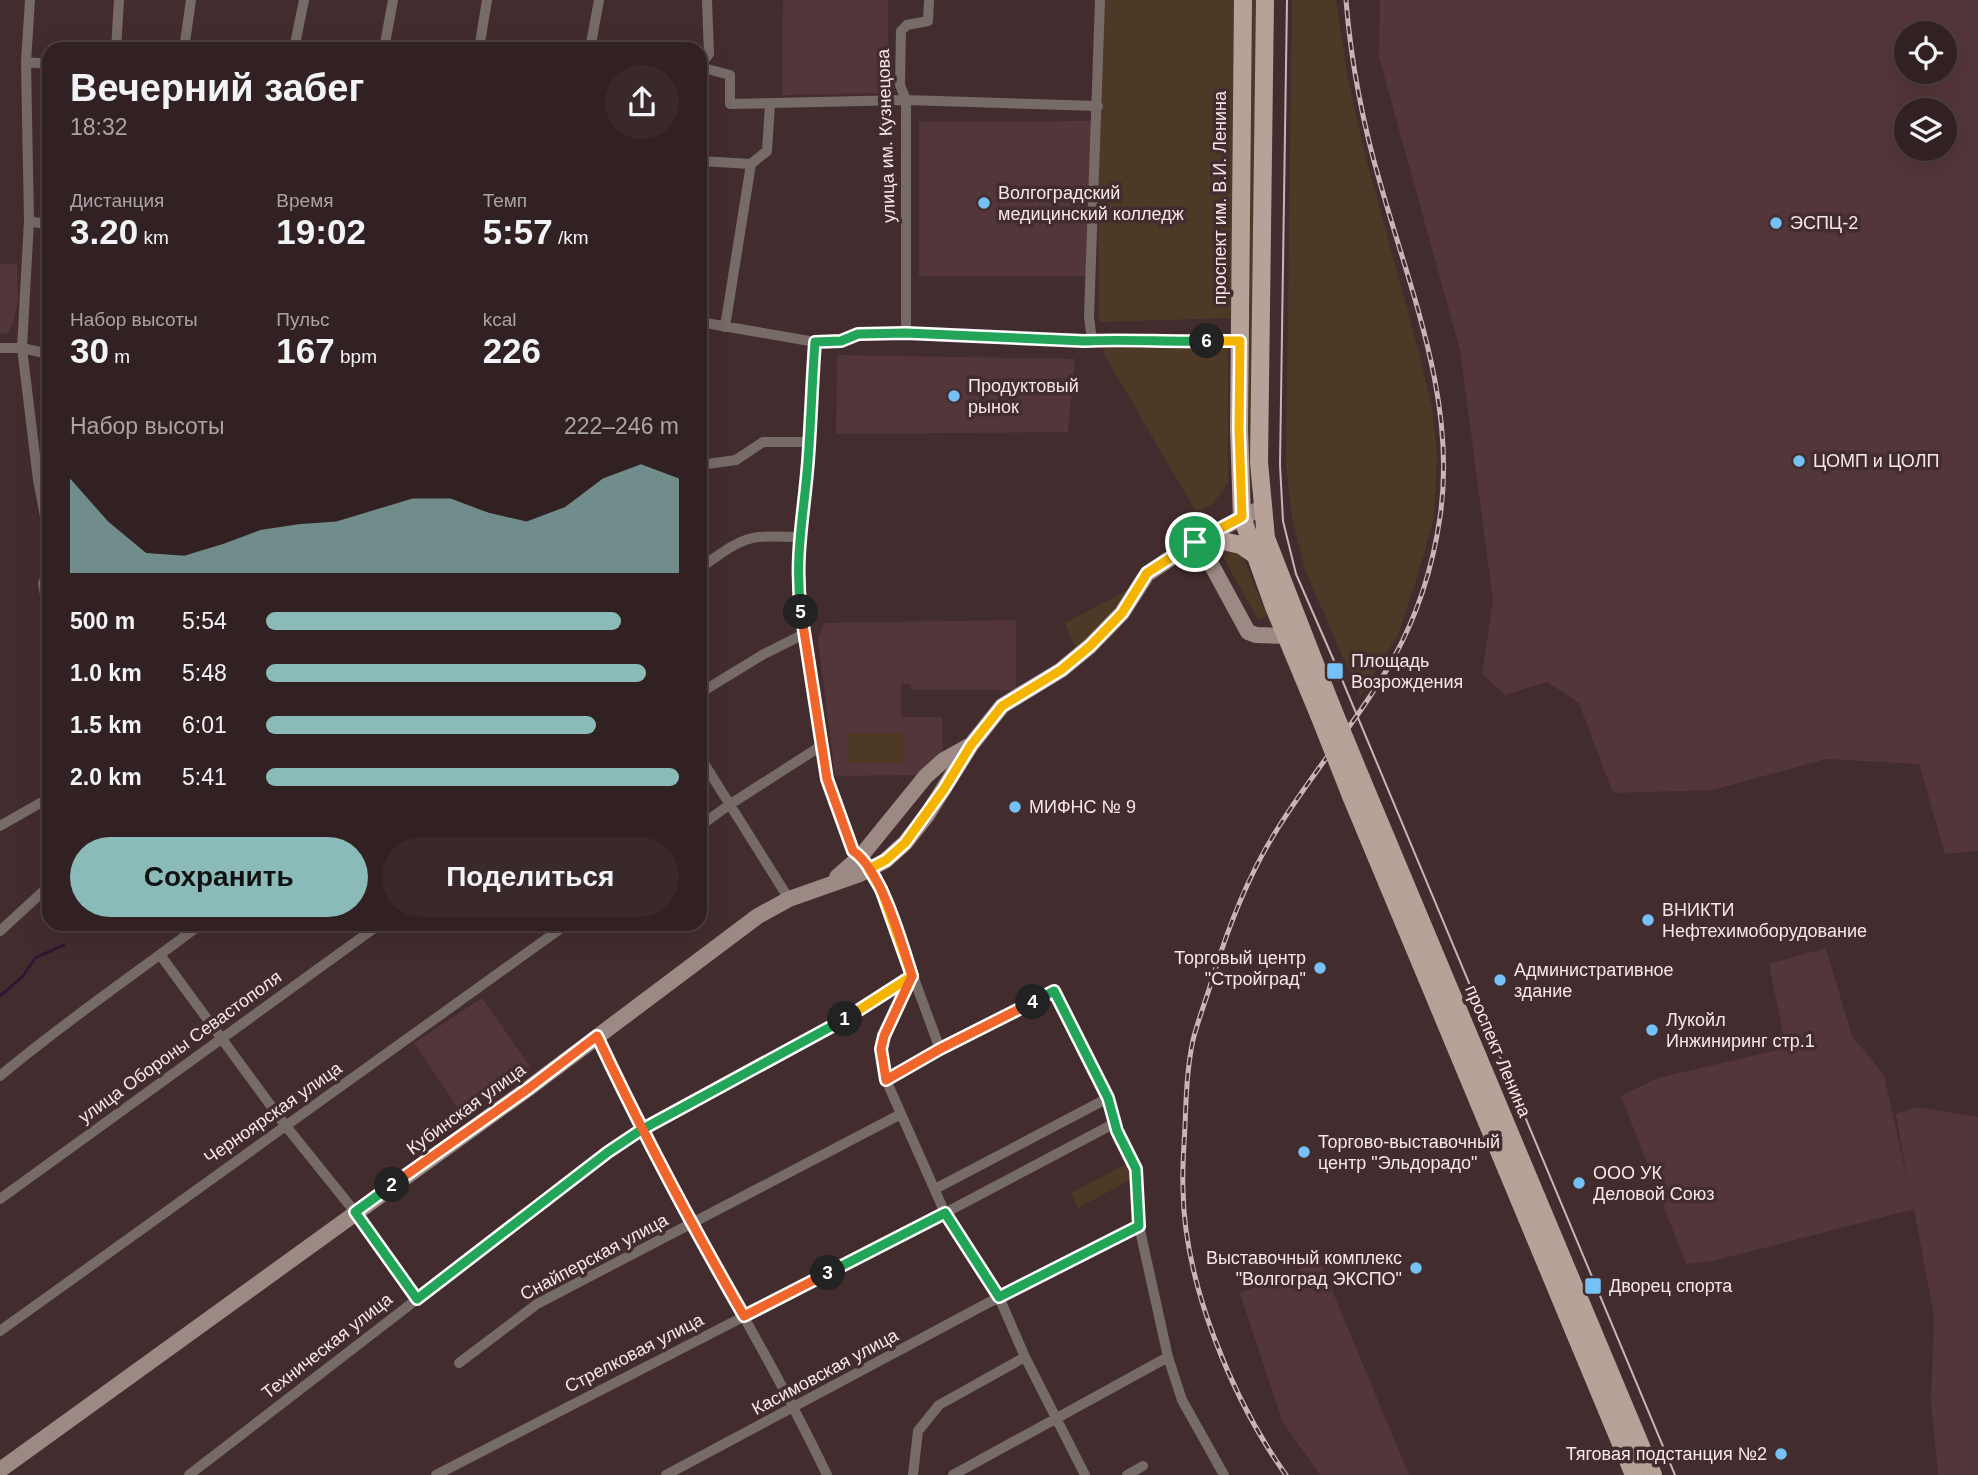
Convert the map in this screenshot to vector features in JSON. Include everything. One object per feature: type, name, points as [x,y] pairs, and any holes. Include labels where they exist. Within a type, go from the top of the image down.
[{"type":"main road","name":"проспект им. В.И. Ленина","points":[[1243,0],[1239,429],[1242,517],[1286,636],[1361,778]]},
{"type":"main road","name":"проспект им. В.И. Ленина","points":[[1265,0],[1259,462],[1266,538],[1325,710],[1351,796]]},
{"type":"main road","points":[[1201,539],[1241,545],[1254,554]]},
{"type":"main road","name":"проспект Ленина","points":[[1361,778],[1589,1343],[1634,1475]]},
{"type":"main road","name":"проспект Ленина","points":[[1351,796],[1589,1343],[1653,1475]]},
{"type":"street","points":[[30,0],[26,62],[29,221],[22,348],[42,468]]},
{"type":"street","points":[[116,42],[119,0]]},
{"type":"street","points":[[185,42],[191,0]]},
{"type":"street","points":[[295,42],[303,0]]},
{"type":"street","points":[[385,42],[393,0]]},
{"type":"street","points":[[480,42],[487,0]]},
{"type":"street","points":[[591,42],[599,0]]},
{"type":"street","points":[[707,0],[707,57]]},
{"type":"street","name":"улица им. Кузнецова","points":[[906,333],[906,100],[900,85],[901,31],[907,25],[928,21],[929,0]]},
{"type":"street","points":[[1092,341],[1089,317],[1100,0]]},
{"type":"street","points":[[26,62],[42,63]]},
{"type":"street","points":[[707,68],[730,75],[730,104],[906,100],[1098,106]]},
{"type":"street","points":[[725,327],[751,164],[766,151],[770,104]]},
{"type":"street","points":[[707,161],[751,164]]},
{"type":"street","points":[[29,221],[42,224]]},
{"type":"street","points":[[707,323],[815,342],[841,341],[858,334],[906,333],[1092,341],[1240,341]]},
{"type":"street","points":[[815,342],[797,577],[821,746],[827,779],[840,821],[853,851],[865,863],[881,889],[940,1049]]},
{"type":"street","points":[[0,348],[22,348],[42,352]]},
{"type":"street","points":[[707,464],[736,460],[763,442],[808,442]]},
{"type":"street","name":"Кубинская улица","points":[[0,1470],[529,1088],[758,916],[789,898],[824,887],[865,863],[886,860],[905,843],[971,745],[1002,706],[1061,670],[1098,638],[1122,613],[1147,573],[1201,539],[1263,506]]},
{"type":"street","points":[[707,563],[728,548],[746,540],[758,537],[799,537]]},
{"type":"street","points":[[1201,539],[1248,632],[1256,635],[1286,636]]},
{"type":"street","points":[[707,689],[764,654],[804,634]]},
{"type":"street","name":"Кубинская улица","points":[[865,863],[926,776],[944,760],[971,745]]},
{"type":"street","points":[[707,821],[821,746]]},
{"type":"street","points":[[707,768],[789,898]]},
{"type":"street","points":[[0,826],[42,802]]},
{"type":"street","points":[[0,931],[42,892]]},
{"type":"street","points":[[0,1076],[32,1049],[192,931]]},
{"type":"street","name":"улица Обороны Севастополя","points":[[0,1199],[370,931]]},
{"type":"street","name":"Черноярская улица","points":[[0,1331],[557,931]]},
{"type":"street","points":[[161,956],[285,1125],[355,1212],[417,1299]]},
{"type":"street","points":[[912,976],[884,1036],[881,1049],[886,1080],[945,1213],[999,1297],[1025,1357],[1085,1475]]},
{"type":"street","name":"Техническая улица","points":[[189,1475],[608,1152],[641,1130],[846,1018],[912,976]]},
{"type":"street","points":[[886,1080],[940,1049],[1054,991],[1108,1098],[1115,1123],[1136,1169],[1139,1226],[1168,1357],[1182,1400],[1224,1475]]},
{"type":"street","points":[[597,1036],[641,1130],[795,1408],[827,1475]]},
{"type":"street","points":[[935,1189],[1108,1098]]},
{"type":"street","name":"Снайперская улица","points":[[459,1363],[537,1304],[901,1114]]},
{"type":"street","name":"Стрелковая улица","points":[[436,1475],[1115,1123]]},
{"type":"street","name":"Касимовская улица","points":[[666,1475],[999,1297],[1139,1226]]},
{"type":"street","points":[[913,1475],[918,1431],[939,1405],[1025,1357]]},
{"type":"street","points":[[953,1475],[1168,1357]]},
{"type":"street","points":[[1128,1475],[1143,1466]]},
{"type":"shaded area","points":[[783,0],[888,0],[888,93],[782,95]]},
{"type":"shaded area","points":[[1102,0],[1238,0],[1232,318],[1099,322],[1098,107]]},
{"type":"shaded area","points":[[1250,0],[1258,0],[1253,489],[1250,490],[1247,489]]},
{"type":"shaded area","points":[[1292,0],[1336,0],[1347,74],[1365,154],[1432,406],[1437,457],[1434,517],[1417,577],[1398,635],[1360,696],[1305,570],[1292,518],[1286,464]]},
{"type":"shaded area","points":[[1380,0],[1978,0],[1978,851],[1945,854],[1919,764],[1826,759],[1713,790],[1613,793],[1579,703],[1547,682],[1505,695],[1482,674],[1493,600],[1460,350],[1379,57]]},
{"type":"shaded area","points":[[1094,121],[1094,276],[919,276],[919,122]]},
{"type":"shaded area","points":[[0,264],[17,264],[18,301],[8,333],[0,334]]},
{"type":"shaded area","points":[[1111,339],[1228,342],[1228,483],[1212,505],[1196,512],[1104,354],[1104,345]]},
{"type":"shaded area","name":"Продуктовый рынок","points":[[837,355],[1075,359],[1068,432],[836,434]]},
{"type":"shaded area","points":[[1220,545],[1241,553],[1267,615],[1263,618],[1258,619],[1255,614],[1224,559]]},
{"type":"shaded area","points":[[1137,585],[1078,654],[1065,623]]},
{"type":"shaded area","points":[[1016,620],[1016,690],[911,690],[911,684],[901,684],[901,717],[942,717],[943,754],[921,775],[835,776],[818,640],[824,623]]},
{"type":"shaded area","points":[[848,733],[905,733],[904,763],[848,763]]},
{"type":"shaded area","points":[[1826,948],[1852,1036],[1884,1075],[1907,1179],[1896,1114],[1917,1107],[1978,1117],[1978,1475],[1938,1475],[1931,1402],[1934,1317],[1914,1209],[1713,1261],[1686,1264],[1621,1096],[1658,1078],[1786,1048],[1769,964]]},
{"type":"shaded area","points":[[482,998],[530,1066],[462,1114],[414,1043]]},
{"type":"shaded area","points":[[1126,1164],[1134,1178],[1078,1208],[1071,1193]]},
{"type":"shaded area","points":[[1320,1261],[1409,1475],[1320,1475],[1282,1421],[1240,1293]]},
{"type":"waterway","points":[[0,996],[23,976],[35,958],[64,945]]},
{"type":"tram line","points":[[1287,0],[1280,465],[1283,521],[1296,574],[1675,1475]]},
{"type":"railway","points":[[1286,1475],[1266,1445],[1230,1376],[1202,1301],[1192,1263],[1185,1225],[1183,1181],[1186,1094],[1191,1051],[1225,940],[1257,864],[1292,807],[1380,681],[1409,626],[1433,554],[1444,475],[1437,391],[1417,308],[1369,140],[1355,70],[1346,0]]},
{"type":"place","name":"Волгоградский медицинский колледж","points":[[984,203]]},
{"type":"place","name":"ЭСПЦ-2","points":[[1776,223]]},
{"type":"place","name":"Продуктовый рынок","points":[[954,396]]},
{"type":"place","name":"ЦОМП и ЦОЛП","points":[[1799,461]]},
{"type":"place","name":"Площадь Возрождения","points":[[1335,671]]},
{"type":"place","name":"МИФНС № 9","points":[[1015,807]]},
{"type":"place","name":"ВНИКТИ Нефтехимоборудование","points":[[1648,920]]},
{"type":"place","name":"Торговый центр \"Стройград\"","points":[[1320,968]]},
{"type":"place","name":"Административное здание","points":[[1500,980]]},
{"type":"place","name":"Лукойл Инжиниринг стр.1","points":[[1652,1030]]},
{"type":"place","name":"Торгово-выставочный центр \"Эльдорадо\"","points":[[1304,1152]]},
{"type":"place","name":"ООО УК Деловой Союз","points":[[1579,1183]]},
{"type":"place","name":"Выставочный комплекс \"Волгоград ЭКСПО\"","points":[[1416,1268]]},
{"type":"place","name":"Дворец спорта","points":[[1593,1286]]},
{"type":"place","name":"Тяговая подстанция №2","points":[[1781,1454]]},
{"type":"route","points":[[1195,542],[1147,573],[1122,613],[1090,646],[1061,670],[1002,706],[971,745],[927,815],[905,843],[886,860],[869,869],[881,889],[912,976],[846,1018],[641,1130],[608,1152],[417,1299],[355,1212],[597,1036],[641,1130],[744,1316],[945,1213],[999,1297],[1139,1226],[1136,1169],[1117,1131],[1108,1098],[1054,991],[940,1049],[886,1080],[881,1062],[884,1036],[912,976],[900,938],[881,889],[861,856],[853,851],[827,779],[797,577],[808,462],[815,342],[841,341],[858,334],[906,333],[1084,341],[1240,341],[1242,517],[1195,542]]}]
